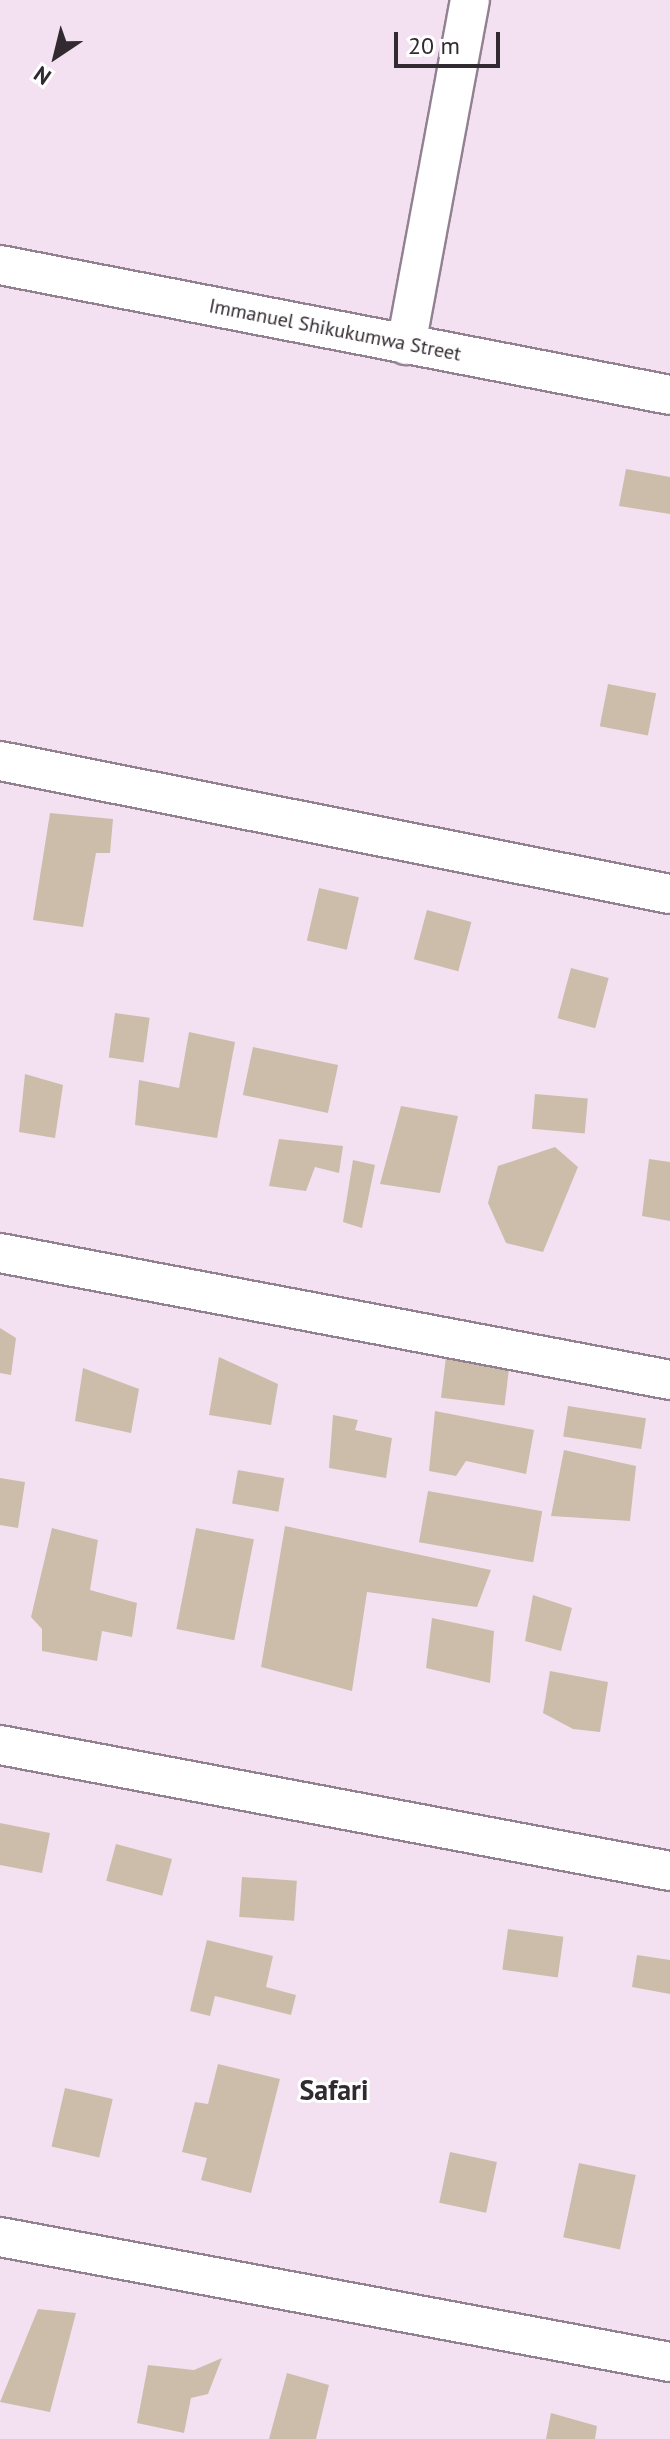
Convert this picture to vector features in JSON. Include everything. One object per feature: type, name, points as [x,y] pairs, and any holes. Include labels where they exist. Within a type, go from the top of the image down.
[{"type":"street","points":[[406,345],[470,0]]},
{"type":"street","name":"Immanuel Shikukumwa Street","points":[[0,265],[670,395]]},
{"type":"street","points":[[0,761],[670,894]]},
{"type":"street","points":[[0,1253],[670,1380]]},
{"type":"street","points":[[0,1745],[670,1871]]},
{"type":"street","points":[[0,2237],[670,2362]]},
{"type":"building","points":[[626,469],[670,477],[670,514],[619,506]]},
{"type":"building","points":[[608,684],[656,693],[648,736],[600,726]]},
{"type":"building","points":[[50,813],[113,819],[110,853],[96,853],[83,927],[33,920]]},
{"type":"building","points":[[319,888],[359,897],[347,950],[307,941]]},
{"type":"building","points":[[427,910],[471,922],[458,971],[414,959]]},
{"type":"building","points":[[571,968],[609,978],[595,1028],[558,1018]]},
{"type":"building","points":[[115,1013],[150,1018],[143,1062],[109,1058]]},
{"type":"building","points":[[189,1032],[235,1042],[217,1138],[135,1125],[139,1080],[179,1088]]},
{"type":"building","points":[[253,1047],[338,1065],[328,1113],[243,1095]]},
{"type":"building","points":[[25,1074],[63,1085],[55,1138],[19,1132]]},
{"type":"building","points":[[535,1094],[588,1099],[585,1133],[532,1129]]},
{"type":"building","points":[[401,1106],[458,1116],[440,1193],[380,1184]]},
{"type":"building","points":[[279,1139],[343,1146],[339,1173],[315,1167],[306,1191],[269,1186]]},
{"type":"building","points":[[555,1147],[578,1167],[543,1252],[506,1243],[488,1203],[498,1166]]},
{"type":"building","points":[[649,1159],[670,1162],[670,1221],[642,1216]]},
{"type":"building","points":[[353,1160],[375,1165],[362,1228],[343,1222]]},
{"type":"building","points":[[0,1328],[16,1338],[11,1375],[0,1373]]},
{"type":"building","points":[[219,1357],[278,1384],[271,1425],[209,1415]]},
{"type":"building","points":[[446,1357],[510,1365],[505,1405],[441,1398]]},
{"type":"building","points":[[83,1368],[139,1389],[131,1433],[75,1421]]},
{"type":"building","points":[[568,1406],[646,1418],[641,1449],[563,1437]]},
{"type":"building","points":[[435,1411],[534,1430],[526,1474],[466,1461],[456,1476],[429,1471]]},
{"type":"building","points":[[333,1415],[358,1420],[355,1430],[392,1438],[386,1478],[329,1468]]},
{"type":"building","points":[[564,1450],[636,1466],[630,1521],[551,1516]]},
{"type":"building","points":[[238,1470],[284,1478],[278,1512],[232,1503]]},
{"type":"building","points":[[0,1478],[25,1482],[18,1528],[0,1525]]},
{"type":"building","points":[[428,1491],[542,1511],[533,1562],[419,1542]]},
{"type":"building","points":[[285,1526],[491,1570],[477,1607],[367,1592],[352,1691],[261,1667]]},
{"type":"building","points":[[52,1528],[98,1540],[90,1590],[137,1603],[132,1637],[102,1631],[97,1661],[42,1651],[42,1629],[31,1617]]},
{"type":"building","points":[[196,1528],[254,1539],[234,1640],[176,1629]]},
{"type":"building","points":[[533,1595],[572,1608],[561,1651],[525,1641]]},
{"type":"building","points":[[432,1618],[494,1631],[490,1683],[426,1668]]},
{"type":"building","points":[[550,1671],[608,1682],[600,1732],[573,1729],[543,1713]]},
{"type":"building","points":[[0,1823],[50,1833],[42,1873],[0,1865]]},
{"type":"building","points":[[116,1844],[172,1859],[162,1896],[106,1881]]},
{"type":"building","points":[[242,1877],[297,1881],[294,1921],[239,1917]]},
{"type":"building","points":[[508,1929],[563,1937],[558,1977],[502,1970]]},
{"type":"building","points":[[207,1940],[273,1956],[266,1987],[296,1995],[291,2015],[215,1996],[210,2016],[190,2011]]},
{"type":"building","points":[[637,1955],[670,1960],[670,1994],[632,1987]]},
{"type":"building","points":[[218,2064],[280,2079],[251,2193],[201,2180],[207,2158],[182,2152],[195,2102],[208,2104]]},
{"type":"building","points":[[65,2088],[113,2099],[99,2157],[52,2146]]},
{"type":"building","points":[[450,2152],[497,2162],[486,2213],[439,2203]]},
{"type":"building","points":[[579,2163],[636,2175],[620,2249],[563,2237]]},
{"type":"building","points":[[38,2309],[76,2313],[50,2412],[0,2402]]},
{"type":"building","points":[[222,2358],[208,2394],[191,2398],[184,2433],[137,2423],[148,2365],[194,2370]]},
{"type":"building","points":[[287,2373],[329,2385],[316,2439],[269,2439]]},
{"type":"building","points":[[551,2413],[597,2426],[595,2439],[546,2439]]},
{"type":"district","name":"Safari","points":[[334,2090]]}]
